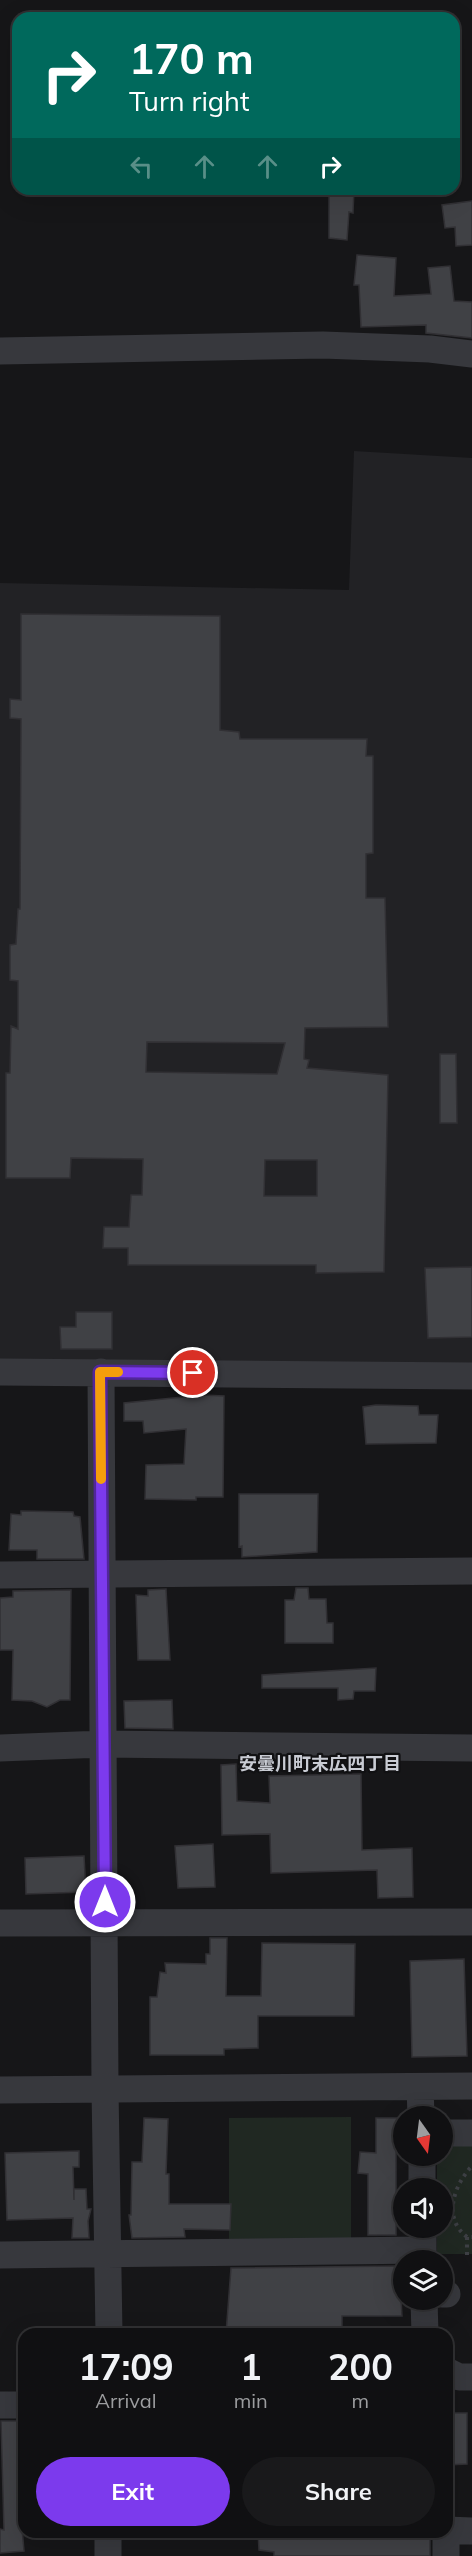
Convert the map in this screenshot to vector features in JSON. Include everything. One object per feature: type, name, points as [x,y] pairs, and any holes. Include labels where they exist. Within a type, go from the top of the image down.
[{"type":"street","points":[[0,351],[323,345],[430,349],[472,354]]},
{"type":"street","points":[[0,1372],[472,1376]]},
{"type":"street","points":[[100,1372],[109,2328]]},
{"type":"street","points":[[0,1575],[472,1571]]},
{"type":"street","points":[[0,1748],[104,1744],[472,1749]]},
{"type":"street","points":[[0,1923],[472,1922]]},
{"type":"street","points":[[0,2090],[472,2086]]},
{"type":"street","points":[[420,2087],[421,2106]]},
{"type":"street","points":[[453,2133],[472,2133]]},
{"type":"street","points":[[0,2255],[423,2246]]},
{"type":"street","points":[[427,2328],[433,2310]]},
{"type":"street","points":[[453,2374],[459,2377],[472,2377]]},
{"type":"street","points":[[0,2405],[18,2405]]},
{"type":"street","points":[[453,2531],[472,2530]]},
{"type":"street","points":[[108,2538],[108,2556]]},
{"type":"street","points":[[446,2538],[446,2556]]},
{"type":"path","points":[[467,2255],[470,2237],[460,2232],[453,2219],[453,2205],[455,2192],[462,2177],[472,2166]]},
{"type":"shaded area","points":[[354,451],[472,458],[472,1365],[0,1363],[0,583],[349,590]]},
{"type":"shaded area","points":[[351,2117],[351,2244],[229,2244],[229,2118]]},
{"type":"shaded area","points":[[453,2146],[472,2146],[472,2254],[453,2254],[453,2250],[437,2250],[437,2238],[453,2238],[453,2178],[437,2178],[437,2166],[453,2166]]},
{"type":"building","points":[[329,195],[354,195],[353,213],[349,212],[347,240],[329,238]]},
{"type":"building","points":[[472,201],[472,245],[456,246],[455,227],[445,228],[442,205]]},
{"type":"building","points":[[357,255],[396,258],[394,296],[431,294],[428,268],[450,266],[454,301],[472,302],[472,338],[426,333],[426,325],[361,327],[359,285],[354,285]]},
{"type":"building","points":[[21,614],[220,616],[220,730],[239,732],[240,739],[367,739],[366,756],[373,756],[373,853],[366,854],[366,898],[385,898],[388,1027],[305,1028],[304,1059],[309,1060],[307,1068],[388,1075],[384,1272],[316,1273],[316,1265],[128,1265],[128,1248],[103,1248],[104,1227],[129,1227],[131,1195],[142,1195],[143,1159],[71,1158],[70,1178],[6,1178],[6,1073],[10,1073],[11,1026],[18,1029],[18,981],[10,980],[10,945],[16,944],[18,909],[20,909],[21,719],[10,718],[10,699],[21,700]],"holes":[[[147,1042],[285,1043],[277,1074],[146,1072]],[[265,1160],[317,1160],[317,1196],[264,1196]]]},
{"type":"building","points":[[440,1054],[456,1054],[457,1123],[440,1123]]},
{"type":"building","points":[[472,1267],[472,1337],[428,1338],[425,1268]]},
{"type":"building","points":[[76,1312],[112,1312],[112,1349],[61,1349],[60,1327],[76,1327]]},
{"type":"building","points":[[203,1395],[224,1396],[223,1497],[196,1497],[196,1500],[145,1499],[146,1465],[184,1464],[186,1429],[144,1433],[143,1421],[124,1421],[124,1403]]},
{"type":"building","points":[[418,1406],[419,1415],[438,1415],[436,1443],[366,1444],[363,1407]]},
{"type":"building","points":[[239,1494],[318,1494],[317,1552],[242,1557],[242,1546],[239,1547]]},
{"type":"building","points":[[21,1511],[73,1512],[74,1516],[80,1517],[84,1559],[37,1559],[37,1550],[9,1550],[11,1514],[21,1515]]},
{"type":"building","points":[[296,1588],[308,1588],[309,1599],[326,1599],[327,1623],[333,1623],[333,1643],[285,1643],[285,1600],[294,1600]]},
{"type":"building","points":[[166,1589],[170,1660],[138,1660],[136,1595],[148,1596],[148,1590]]},
{"type":"building","points":[[71,1590],[70,1700],[60,1700],[47,1707],[32,1701],[12,1700],[13,1650],[0,1650],[0,1598],[13,1597],[13,1591]]},
{"type":"building","points":[[376,1668],[375,1691],[354,1691],[353,1699],[338,1700],[338,1688],[262,1688],[262,1675]]},
{"type":"building","points":[[172,1700],[173,1729],[125,1728],[124,1701]]},
{"type":"building","points":[[236,1764],[237,1801],[270,1803],[269,1776],[361,1774],[362,1850],[412,1848],[413,1897],[378,1898],[377,1870],[271,1873],[270,1834],[222,1835],[221,1765]]},
{"type":"building","points":[[213,1844],[215,1887],[178,1888],[175,1846]]},
{"type":"building","points":[[84,1856],[86,1892],[26,1894],[25,1858]]},
{"type":"building","points":[[210,1938],[227,1938],[226,1996],[261,1996],[262,1943],[355,1944],[354,2016],[258,2016],[258,2048],[224,2049],[224,2055],[150,2055],[150,1997],[157,1997],[160,1972],[166,1973],[165,1963],[206,1964],[206,1954],[210,1954]]},
{"type":"building","points":[[464,1959],[467,2056],[412,2057],[410,1961]]},
{"type":"building","points":[[144,2118],[168,2119],[166,2174],[169,2174],[169,2204],[231,2204],[230,2230],[184,2229],[185,2237],[132,2238],[129,2215],[131,2215],[132,2162],[142,2162]]},
{"type":"building","points":[[376,2118],[393,2118],[393,2166],[396,2166],[396,2178],[393,2178],[393,2235],[368,2235],[368,2174],[358,2173],[360,2152],[376,2153]]},
{"type":"building","points":[[79,2151],[79,2167],[73,2167],[74,2200],[74,2189],[86,2189],[87,2209],[91,2209],[88,2221],[89,2238],[72,2238],[73,2218],[7,2220],[5,2153]]},
{"type":"building","points":[[393,2266],[393,2310],[402,2310],[402,2316],[342,2316],[342,2328],[226,2328],[231,2268]]},
{"type":"building","points":[[453,2413],[467,2413],[467,2464],[453,2465]]},
{"type":"building","points":[[1,2421],[18,2421],[18,2538],[23,2538],[24,2551],[0,2553],[0,2529],[4,2530]]},
{"type":"building","points":[[258,2538],[430,2538],[430,2556],[274,2556],[274,2552],[259,2550]]},
{"type":"slow traffic","points":[[101,1479],[100,1372],[118,1372]]},
{"type":"district","name":"安曇川町末広四丁目","points":[[320,1763]]},
{"type":"route","points":[[105,1902],[100,1372],[193,1373]]}]
